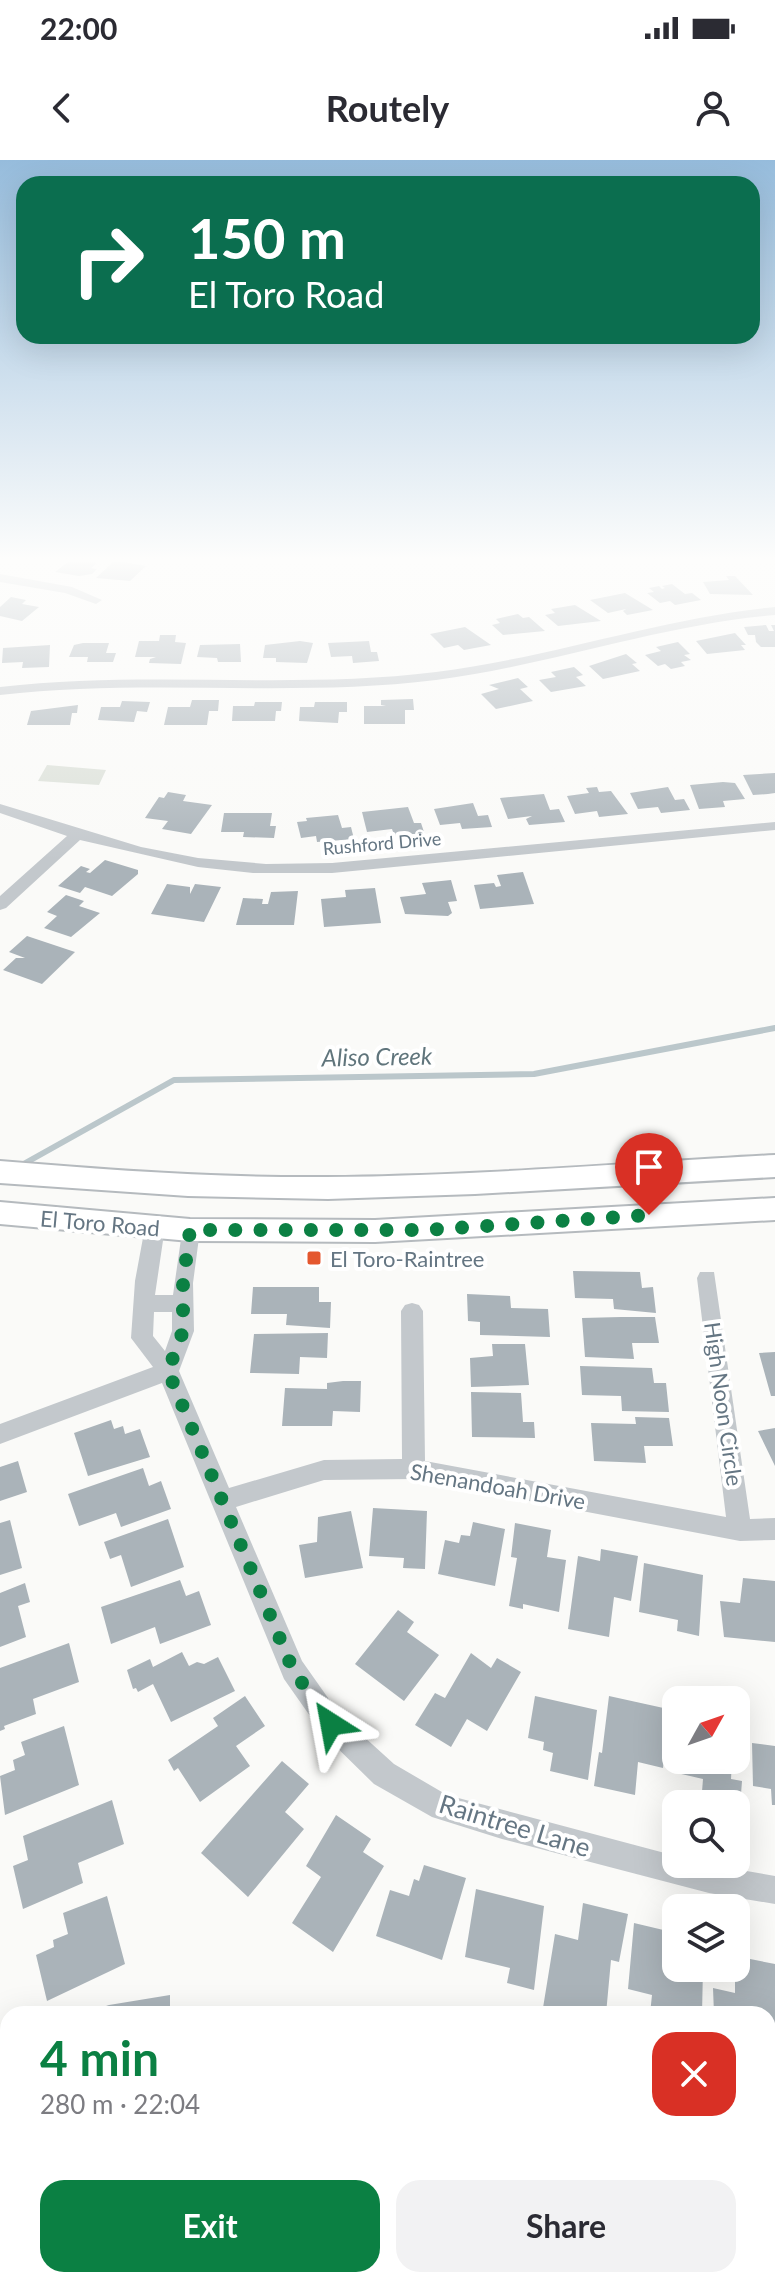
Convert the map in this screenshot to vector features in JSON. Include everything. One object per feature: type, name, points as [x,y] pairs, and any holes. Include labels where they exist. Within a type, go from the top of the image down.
[{"type":"main road","name":"El Toro Road","points":[[0,1172],[216,1186],[372,1187],[525,1182],[775,1166]]},
{"type":"main road","name":"El Toro Road","points":[[13,1215],[190,1230],[426,1230],[775,1209]]},
{"type":"street","points":[[0,691],[120,682],[324,684],[437,676],[506,661]]},
{"type":"street","name":"Rushford Drive","points":[[0,808],[79,833],[205,863],[332,868],[775,826]]},
{"type":"street","points":[[0,905],[79,833]]},
{"type":"street","name":"Raintree Lane","points":[[155,1227],[142,1338],[168,1371],[293,1670],[331,1724],[384,1774],[442,1807],[709,1879],[775,1890]]},
{"type":"street","points":[[0,1434],[168,1371],[183,1331],[190,1230]]},
{"type":"street","name":"High Noon Circle","points":[[707,1278],[740,1530]]},
{"type":"street","points":[[144,1304],[183,1303]]},
{"type":"street","points":[[412,1311],[414,1469]]},
{"type":"street","name":"Shenandoah Drive","points":[[224,1500],[324,1470],[414,1469],[740,1530],[775,1529]]},
{"type":"shaded area","points":[[47,765],[106,770],[99,785],[38,781]]},
{"type":"building","points":[[2,661],[49,661],[49,667],[22,668],[23,662]]},
{"type":"building","points":[[149,661],[182,661],[181,664]]},
{"type":"building","points":[[604,661],[635,661],[637,663],[632,664],[640,671],[603,679],[589,666]]},
{"type":"building","points":[[652,661],[685,661],[681,662],[685,666],[671,669],[665,664],[658,666]]},
{"type":"building","points":[[574,667],[583,675],[576,677],[586,686],[551,692],[539,680],[556,677],[551,672]]},
{"type":"building","points":[[518,678],[528,687],[520,689],[533,701],[496,709],[481,694],[499,689],[489,685]]},
{"type":"building","points":[[413,699],[414,710],[405,710],[405,724],[364,724],[364,706],[386,706],[381,705],[381,700]]},
{"type":"building","points":[[192,700],[219,700],[218,711],[209,711],[207,725],[164,725],[168,707],[190,707]]},
{"type":"building","points":[[122,701],[150,702],[147,712],[137,711],[134,722],[98,720],[101,707],[120,707]]},
{"type":"building","points":[[255,702],[282,702],[281,711],[276,711],[275,721],[232,721],[233,706],[254,706]]},
{"type":"building","points":[[315,702],[347,702],[347,712],[339,712],[338,723],[299,721],[300,707],[314,707]]},
{"type":"building","points":[[78,705],[77,713],[72,713],[70,725],[27,725],[31,711]]},
{"type":"building","points":[[775,773],[775,793],[753,795],[743,775]]},
{"type":"building","points":[[735,783],[745,799],[723,801],[725,807],[699,809],[690,785]]},
{"type":"building","points":[[597,787],[599,792],[611,791],[628,814],[599,817],[597,811],[575,814],[567,796],[589,793],[586,788]]},
{"type":"building","points":[[668,787],[675,800],[684,799],[690,810],[661,813],[658,807],[638,809],[630,793]]},
{"type":"building","points":[[168,792],[186,795],[183,801],[212,805],[191,834],[162,829],[168,821],[145,818],[159,797],[164,798]]},
{"type":"building","points":[[544,794],[550,810],[559,809],[565,822],[529,825],[526,819],[532,816],[508,819],[500,798]]},
{"type":"building","points":[[473,803],[478,816],[488,815],[492,827],[462,829],[460,823],[440,825],[434,809]]},
{"type":"building","points":[[408,807],[414,823],[421,823],[425,835],[395,838],[392,829],[367,832],[362,812]]},
{"type":"building","points":[[224,813],[272,813],[270,826],[276,826],[274,838],[243,837],[244,832],[221,832]]},
{"type":"building","points":[[338,815],[342,828],[351,827],[354,839],[317,842],[316,836],[301,838],[297,822],[307,821],[306,818]]},
{"type":"building","points":[[105,860],[138,870],[138,874],[112,896],[85,887],[80,893],[58,886],[81,866],[90,869],[86,872],[90,873]]},
{"type":"building","points":[[523,872],[534,904],[480,909],[474,885],[494,883],[496,887],[501,886],[497,875]]},
{"type":"building","points":[[451,880],[457,901],[448,902],[452,913],[448,916],[405,914],[400,897],[426,894],[422,883]]},
{"type":"building","points":[[167,884],[190,887],[190,894],[195,884],[221,887],[204,922],[151,914]]},
{"type":"building","points":[[375,888],[381,923],[324,927],[321,899],[346,897],[345,890]]},
{"type":"building","points":[[298,891],[294,925],[236,925],[243,898],[263,899],[262,904],[268,904],[271,892]]},
{"type":"building","points":[[66,895],[84,901],[79,906],[100,913],[71,937],[44,928],[57,916],[47,912]]},
{"type":"building","points":[[27,936],[75,952],[42,984],[3,970],[16,958],[25,958],[9,952]]},
{"type":"building","points":[[573,1271],[640,1272],[642,1288],[653,1287],[656,1313],[614,1309],[613,1299],[575,1298]]},
{"type":"building","points":[[253,1287],[319,1287],[319,1302],[331,1302],[330,1328],[286,1325],[287,1314],[251,1314]]},
{"type":"building","points":[[467,1294],[510,1296],[511,1308],[548,1309],[550,1337],[480,1335],[480,1322],[468,1321]]},
{"type":"building","points":[[655,1317],[659,1343],[632,1343],[634,1359],[585,1357],[582,1318]]},
{"type":"building","points":[[328,1333],[327,1358],[300,1357],[299,1374],[250,1373],[254,1334]]},
{"type":"building","points":[[492,1344],[525,1344],[529,1385],[471,1387],[470,1358],[493,1356]]},
{"type":"building","points":[[775,1352],[775,1396],[771,1396],[759,1353]]},
{"type":"building","points":[[580,1366],[652,1368],[654,1383],[666,1383],[669,1412],[622,1411],[621,1396],[582,1395]]},
{"type":"building","points":[[361,1381],[360,1412],[333,1411],[332,1426],[282,1426],[285,1388],[327,1389],[327,1383]]},
{"type":"building","points":[[471,1392],[521,1393],[523,1422],[534,1422],[535,1438],[472,1437]]},
{"type":"building","points":[[635,1417],[669,1418],[673,1446],[644,1446],[646,1463],[594,1461],[591,1423],[636,1424]]},
{"type":"building","points":[[111,1420],[114,1429],[123,1426],[125,1434],[140,1429],[150,1457],[88,1476],[74,1433]]},
{"type":"building","points":[[775,1428],[775,1466],[758,1431]]},
{"type":"building","points":[[18,1461],[27,1492],[0,1501],[0,1467]]},
{"type":"building","points":[[143,1468],[149,1486],[161,1481],[171,1509],[121,1527],[116,1513],[79,1526],[68,1494]]},
{"type":"building","points":[[373,1508],[427,1511],[425,1569],[403,1568],[404,1558],[369,1556]]},
{"type":"building","points":[[351,1511],[363,1568],[305,1578],[299,1545],[317,1542],[318,1517]]},
{"type":"building","points":[[168,1519],[184,1567],[131,1587],[121,1555],[110,1559],[104,1542]]},
{"type":"building","points":[[10,1520],[22,1568],[0,1575],[0,1523]]},
{"type":"building","points":[[473,1522],[505,1529],[495,1586],[438,1574],[445,1540],[459,1543],[461,1535],[470,1536]]},
{"type":"building","points":[[515,1523],[551,1530],[547,1557],[566,1560],[559,1612],[523,1604],[523,1609],[509,1606],[517,1558],[511,1557]]},
{"type":"building","points":[[601,1549],[638,1556],[631,1601],[614,1597],[609,1637],[568,1629],[578,1556],[600,1561]]},
{"type":"building","points":[[644,1563],[703,1575],[699,1636],[677,1631],[678,1620],[639,1612]]},
{"type":"building","points":[[743,1578],[775,1581],[775,1642],[724,1637],[720,1601],[740,1603]]},
{"type":"building","points":[[180,1580],[186,1596],[199,1591],[211,1625],[160,1644],[155,1627],[111,1644],[101,1607]]},
{"type":"building","points":[[25,1583],[30,1602],[18,1606],[26,1637],[0,1647],[0,1593]]},
{"type":"building","points":[[398,1610],[414,1622],[407,1632],[439,1655],[404,1701],[355,1664]]},
{"type":"building","points":[[69,1643],[79,1682],[33,1699],[36,1714],[4,1726],[5,1729],[0,1731],[0,1668]]},
{"type":"building","points":[[182,1652],[189,1666],[197,1662],[204,1664],[218,1657],[235,1691],[171,1722],[153,1684],[138,1692],[136,1688],[133,1689],[127,1670],[150,1659],[153,1667]]},
{"type":"building","points":[[471,1653],[491,1668],[497,1658],[521,1672],[487,1731],[467,1719],[451,1747],[415,1725],[435,1693],[445,1698]]},
{"type":"building","points":[[245,1696],[265,1726],[236,1746],[250,1766],[200,1802],[178,1768],[174,1771],[168,1760],[218,1726],[213,1718]]},
{"type":"building","points":[[535,1696],[597,1710],[588,1780],[550,1771],[553,1753],[543,1750],[544,1742],[528,1738]]},
{"type":"building","points":[[609,1696],[662,1708],[662,1768],[638,1762],[635,1795],[594,1786],[599,1752],[602,1753]]},
{"type":"building","points":[[64,1726],[79,1785],[5,1815],[0,1776],[15,1770],[13,1760],[25,1755],[21,1742]]},
{"type":"building","points":[[752,1743],[775,1746],[775,1805],[772,1805],[771,1789],[753,1786]]},
{"type":"building","points":[[282,1761],[309,1784],[285,1812],[304,1829],[248,1897],[201,1853]]},
{"type":"building","points":[[681,1774],[731,1774],[731,1779],[742,1781],[741,1790],[702,1790],[703,1779]]},
{"type":"building","points":[[112,1800],[124,1844],[78,1863],[83,1883],[23,1909],[13,1866],[28,1860],[23,1836]]},
{"type":"building","points":[[336,1815],[371,1839],[363,1852],[384,1866],[333,1952],[292,1923],[321,1877],[306,1866]]},
{"type":"building","points":[[424,1865],[466,1878],[442,1960],[376,1936],[390,1890],[409,1896],[414,1879],[419,1881]]},
{"type":"building","points":[[476,1889],[544,1906],[534,1990],[507,1983],[510,1968],[465,1957]]},
{"type":"building","points":[[107,1896],[125,1964],[47,2001],[36,1955],[54,1947],[53,1940],[68,1934],[63,1913]]},
{"type":"building","points":[[583,1903],[628,1914],[619,1962],[611,1960],[607,2006],[543,2006],[555,1934],[578,1940]]},
{"type":"building","points":[[634,1923],[662,1930],[662,1982],[703,1982],[702,2006],[651,2006],[652,1995],[628,1989]]},
{"type":"building","points":[[750,1959],[775,1964],[775,2006],[714,2006],[713,1988],[735,1993],[735,1982],[750,1982]]},
{"type":"building","points":[[170,1995],[170,2006],[106,2006]]},
{"type":"waterway","name":"Aliso Creek","points":[[20,1166],[174,1080],[534,1074],[775,1028]]},
{"type":"place","name":"El Toro-Raintree","points":[[314,1258]]},
{"type":"route","points":[[331,1724],[293,1670],[168,1371],[183,1331],[183,1283],[190,1230],[426,1230],[649,1215]]}]
